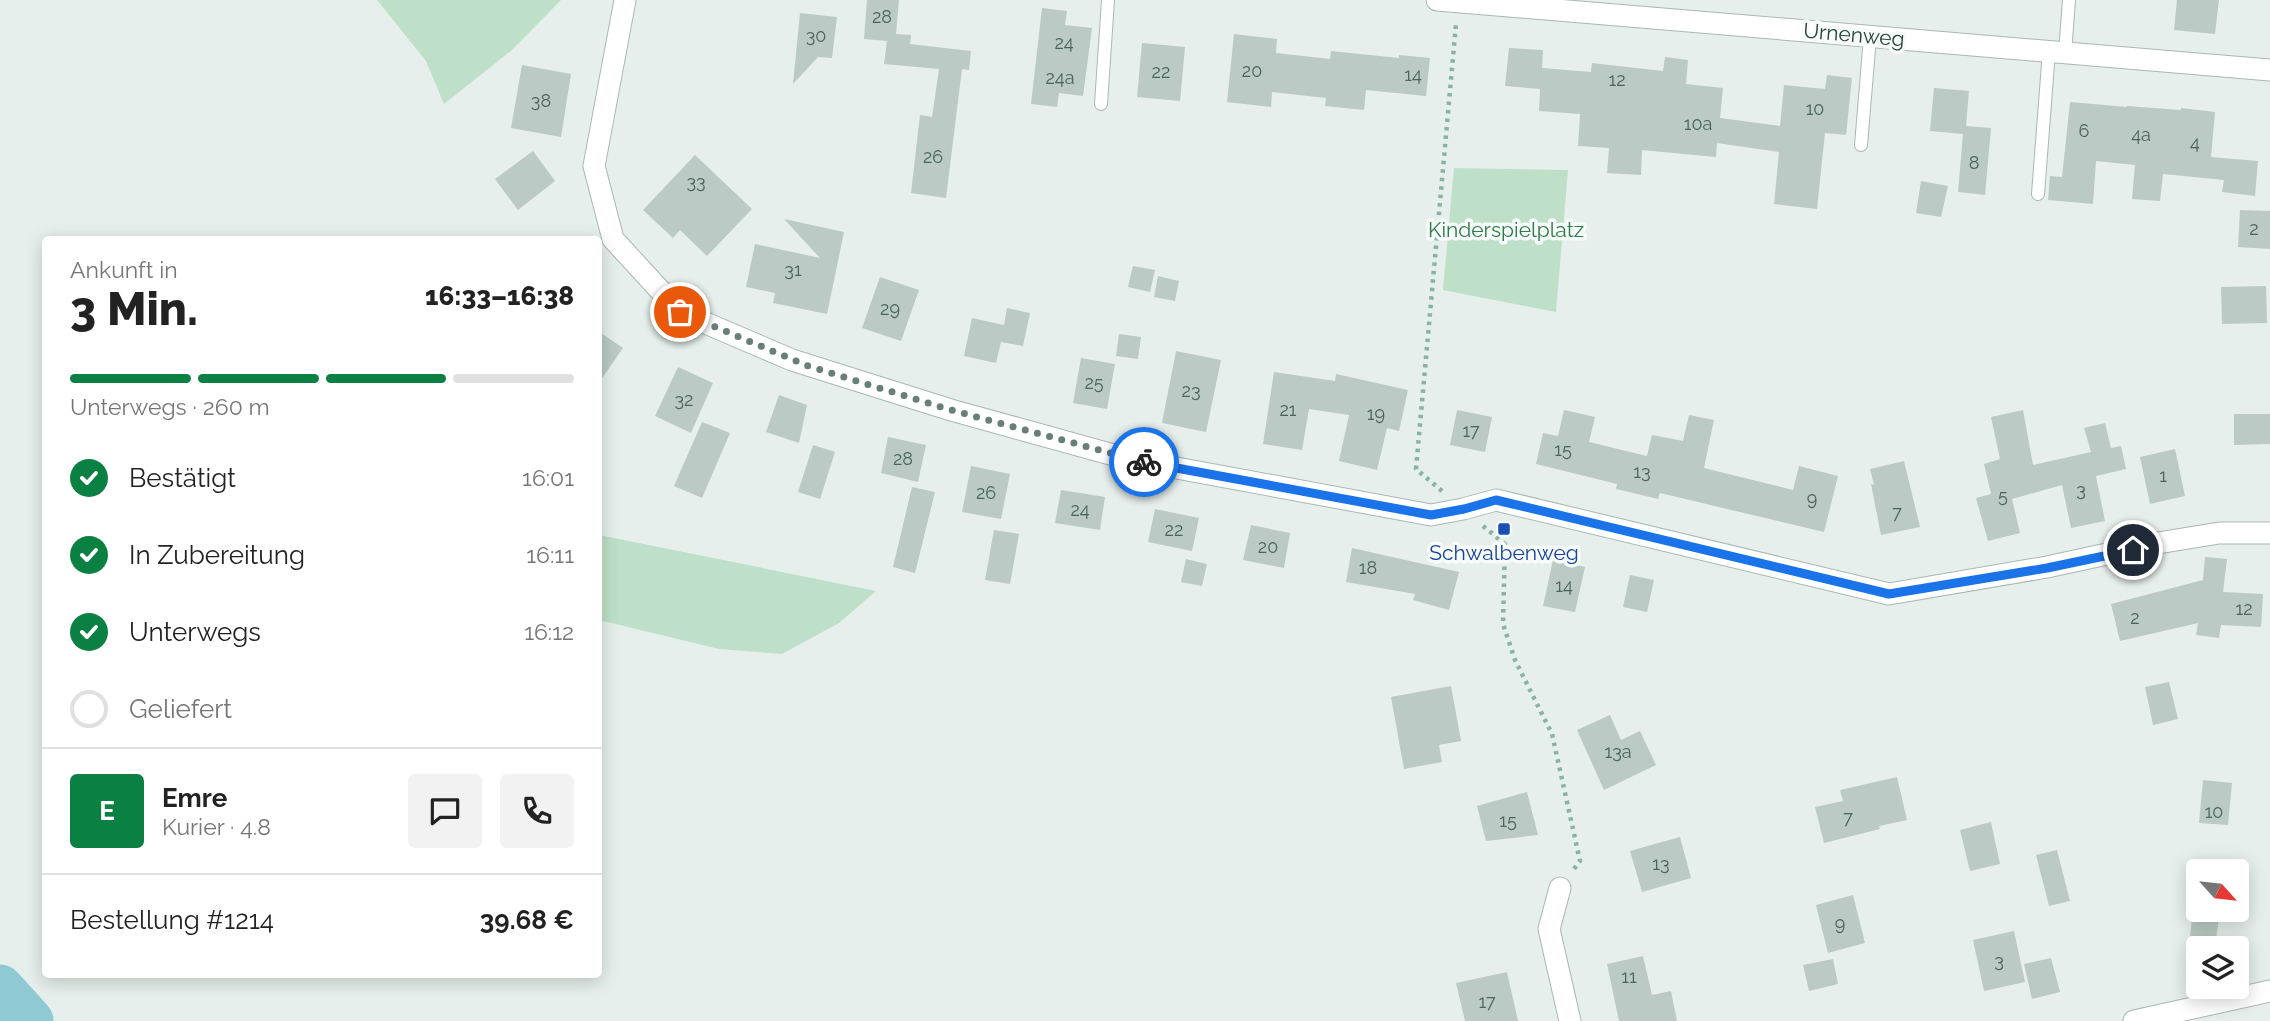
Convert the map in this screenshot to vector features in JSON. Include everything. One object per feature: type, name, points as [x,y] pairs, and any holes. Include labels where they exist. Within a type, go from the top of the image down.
[{"type":"street","points":[[625,0],[594,166],[612,239],[680,312],[808,366],[951,410],[1128,459],[1431,515],[1496,500],[1889,594],[2047,568],[2158,543],[2219,533],[2270,533]]},
{"type":"street","name":"Urnenweg","points":[[1448,1],[2270,70]]},
{"type":"street","points":[[1560,888],[1549,929],[1570,1021]]},
{"type":"street","points":[[2134,1021],[2270,991]]},
{"type":"lane","points":[[1101,104],[1108,0]]},
{"type":"lane","points":[[2038,194],[2057,52],[2069,0]]},
{"type":"lane","points":[[1861,145],[1870,37]]},
{"type":"path","points":[[1448,1],[1416,469],[1505,544],[1503,624],[1515,660],[1552,734],[1580,860],[1560,888]]},
{"type":"green space","points":[[377,0],[561,0],[512,50],[444,104],[426,61]]},
{"type":"green space","name":"Kinderspielplatz","points":[[1454,168],[1568,170],[1556,312],[1443,290]]},
{"type":"green space","points":[[602,536],[876,591],[839,623],[782,654],[719,649],[602,621]]},
{"type":"building","points":[[867,0],[899,0],[896,34],[911,35],[910,44],[971,51],[969,70],[962,69],[946,198],[911,193],[920,115],[932,117],[939,69],[884,64],[887,41],[864,39]]},
{"type":"building","points":[[2177,0],[2219,0],[2215,34],[2174,30]]},
{"type":"building","points":[[1042,8],[1067,11],[1065,25],[1092,28],[1083,96],[1059,93],[1057,107],[1031,104]]},
{"type":"building","points":[[800,13],[837,17],[832,58],[818,57],[793,84]]},
{"type":"building","points":[[1234,34],[1277,39],[1276,53],[1330,59],[1331,51],[1399,58],[1399,55],[1430,58],[1426,96],[1366,90],[1364,110],[1325,106],[1326,98],[1272,92],[1271,107],[1227,102]]},
{"type":"building","points":[[1142,43],[1185,47],[1180,101],[1137,97]]},
{"type":"building","points":[[1509,48],[1543,50],[1542,68],[1591,72],[1592,63],[1663,71],[1665,57],[1688,60],[1686,84],[1723,88],[1720,118],[1780,126],[1784,85],[1825,89],[1827,75],[1852,78],[1846,135],[1825,133],[1817,209],[1774,204],[1779,152],[1717,143],[1716,157],[1642,150],[1641,175],[1607,173],[1609,148],[1578,146],[1580,114],[1539,111],[1540,89],[1505,86]]},
{"type":"building","points":[[522,65],[571,74],[561,137],[511,128]]},
{"type":"building","points":[[1934,88],[1969,91],[1966,126],[1991,128],[1985,195],[1958,192],[1963,134],[1930,131]]},
{"type":"building","points":[[2070,102],[2215,112],[2211,157],[2258,161],[2255,196],[2222,192],[2224,180],[2163,174],[2160,201],[2132,199],[2135,165],[2096,161],[2093,204],[2048,200],[2050,176],[2062,177]]},
{"type":"building","points":[[533,151],[555,181],[518,210],[495,179]]},
{"type":"building","points":[[695,155],[752,209],[707,256],[680,230],[673,238],[643,210]]},
{"type":"building","points":[[1921,181],[1948,186],[1941,217],[1916,213]]},
{"type":"building","points":[[2240,210],[2270,211],[2270,249],[2238,247]]},
{"type":"building","points":[[784,219],[844,232],[827,314],[773,303],[775,293],[746,287],[755,244],[820,258]]},
{"type":"building","points":[[1133,266],[1155,270],[1150,292],[1128,287]]},
{"type":"building","points":[[1158,276],[1179,281],[1175,301],[1154,297]]},
{"type":"building","points":[[880,277],[919,290],[901,341],[862,328]]},
{"type":"building","points":[[2266,286],[2267,323],[2222,324],[2221,287]]},
{"type":"building","points":[[1007,308],[1030,313],[1023,346],[1001,342],[1004,329],[996,363],[964,356],[972,318],[1004,325]]},
{"type":"building","points":[[602,334],[623,348],[602,378]]},
{"type":"building","points":[[1119,334],[1141,337],[1138,359],[1116,356]]},
{"type":"building","points":[[1176,351],[1221,360],[1206,432],[1162,423]]},
{"type":"building","points":[[1081,358],[1115,364],[1107,409],[1073,403]]},
{"type":"building","points":[[678,367],[713,383],[691,433],[655,416]]},
{"type":"building","points":[[1274,372],[1335,381],[1336,374],[1408,390],[1399,431],[1387,428],[1377,470],[1339,461],[1349,415],[1309,409],[1302,450],[1263,444]]},
{"type":"building","points":[[779,395],[807,405],[799,443],[766,432]]},
{"type":"building","points":[[1457,410],[1492,417],[1485,452],[1450,445]]},
{"type":"building","points":[[1564,410],[1595,417],[1589,442],[1647,456],[1652,435],[1683,441],[1689,415],[1714,420],[1704,468],[1793,490],[1799,466],[1838,476],[1824,532],[1660,493],[1658,499],[1616,489],[1617,484],[1536,464],[1543,433],[1558,436]]},
{"type":"building","points":[[2023,410],[2033,465],[2091,452],[2084,428],[2105,423],[2111,448],[2121,446],[2126,469],[2096,476],[2105,521],[2071,528],[2062,485],[2012,499],[2020,533],[1988,541],[1976,498],[1991,494],[1984,464],[2000,459],[1991,417]]},
{"type":"building","points":[[2234,414],[2270,414],[2270,444],[2234,445]]},
{"type":"building","points":[[702,422],[730,433],[702,498],[674,486]]},
{"type":"building","points":[[888,437],[926,445],[918,482],[881,473]]},
{"type":"building","points":[[813,445],[835,452],[820,499],[798,492]]},
{"type":"building","points":[[2175,449],[2185,496],[2150,504],[2140,457]]},
{"type":"building","points":[[1904,461],[1920,527],[1881,535],[1870,469]]},
{"type":"building","points":[[971,466],[1010,474],[1001,519],[962,512]]},
{"type":"building","points":[[912,487],[935,492],[915,573],[893,567]]},
{"type":"building","points":[[1061,490],[1105,497],[1100,530],[1055,523]]},
{"type":"building","points":[[1155,509],[1199,518],[1192,551],[1148,542]]},
{"type":"building","points":[[1251,525],[1290,533],[1284,568],[1243,560]]},
{"type":"building","points":[[994,530],[1019,534],[1010,584],[985,580]]},
{"type":"building","points":[[1352,548],[1459,572],[1449,610],[1413,600],[1415,594],[1346,582]]},
{"type":"building","points":[[2205,557],[2227,559],[2223,592],[2263,594],[2261,627],[2221,625],[2219,638],[2196,635],[2198,623],[2120,641],[2111,604],[2203,580]]},
{"type":"building","points":[[1186,559],[1207,564],[1202,586],[1181,582]]},
{"type":"building","points":[[1553,560],[1585,567],[1575,612],[1543,606]]},
{"type":"building","points":[[1630,575],[1654,580],[1647,612],[1623,607]]},
{"type":"building","points":[[2169,682],[2178,719],[2153,725],[2145,687]]},
{"type":"building","points":[[1451,686],[1461,741],[1439,745],[1442,762],[1404,769],[1391,697]]},
{"type":"building","points":[[1610,715],[1621,740],[1640,731],[1656,765],[1604,790],[1577,730]]},
{"type":"building","points":[[1897,777],[1907,820],[1824,843],[1815,807],[1843,801],[1840,790]]},
{"type":"building","points":[[2203,780],[2232,783],[2228,825],[2199,823]]},
{"type":"building","points":[[1527,792],[1538,835],[1486,841],[1477,806]]},
{"type":"building","points":[[1991,822],[2000,864],[1970,871],[1960,830]]},
{"type":"building","points":[[1680,837],[1691,878],[1642,892],[1630,851]]},
{"type":"building","points":[[2057,850],[2070,901],[2049,906],[2036,855]]},
{"type":"building","points":[[1853,895],[1865,943],[1828,953],[1816,905]]},
{"type":"building","points":[[2192,922],[2218,922],[2217,936],[2190,936]]},
{"type":"building","points":[[2014,931],[2025,982],[1984,991],[1973,940]]},
{"type":"building","points":[[1643,956],[1652,995],[1671,991],[1677,1021],[1619,1021],[1607,964]]},
{"type":"building","points":[[2051,958],[2060,992],[2032,999],[2024,964]]},
{"type":"building","points":[[1833,959],[1838,984],[1809,991],[1803,965]]},
{"type":"building","points":[[1507,972],[1518,1021],[1465,1021],[1456,983]]},
{"type":"waterway","points":[[0,988],[30,1021]]},
{"type":"way so far","points":[[680,312],[808,366],[951,410],[1144,462]]},
{"type":"place","name":"Schwalbenweg","points":[[1504,529]]},
{"type":"route","points":[[1144,462],[1431,515],[1496,500],[1889,594],[2047,568],[2133,550]]}]
